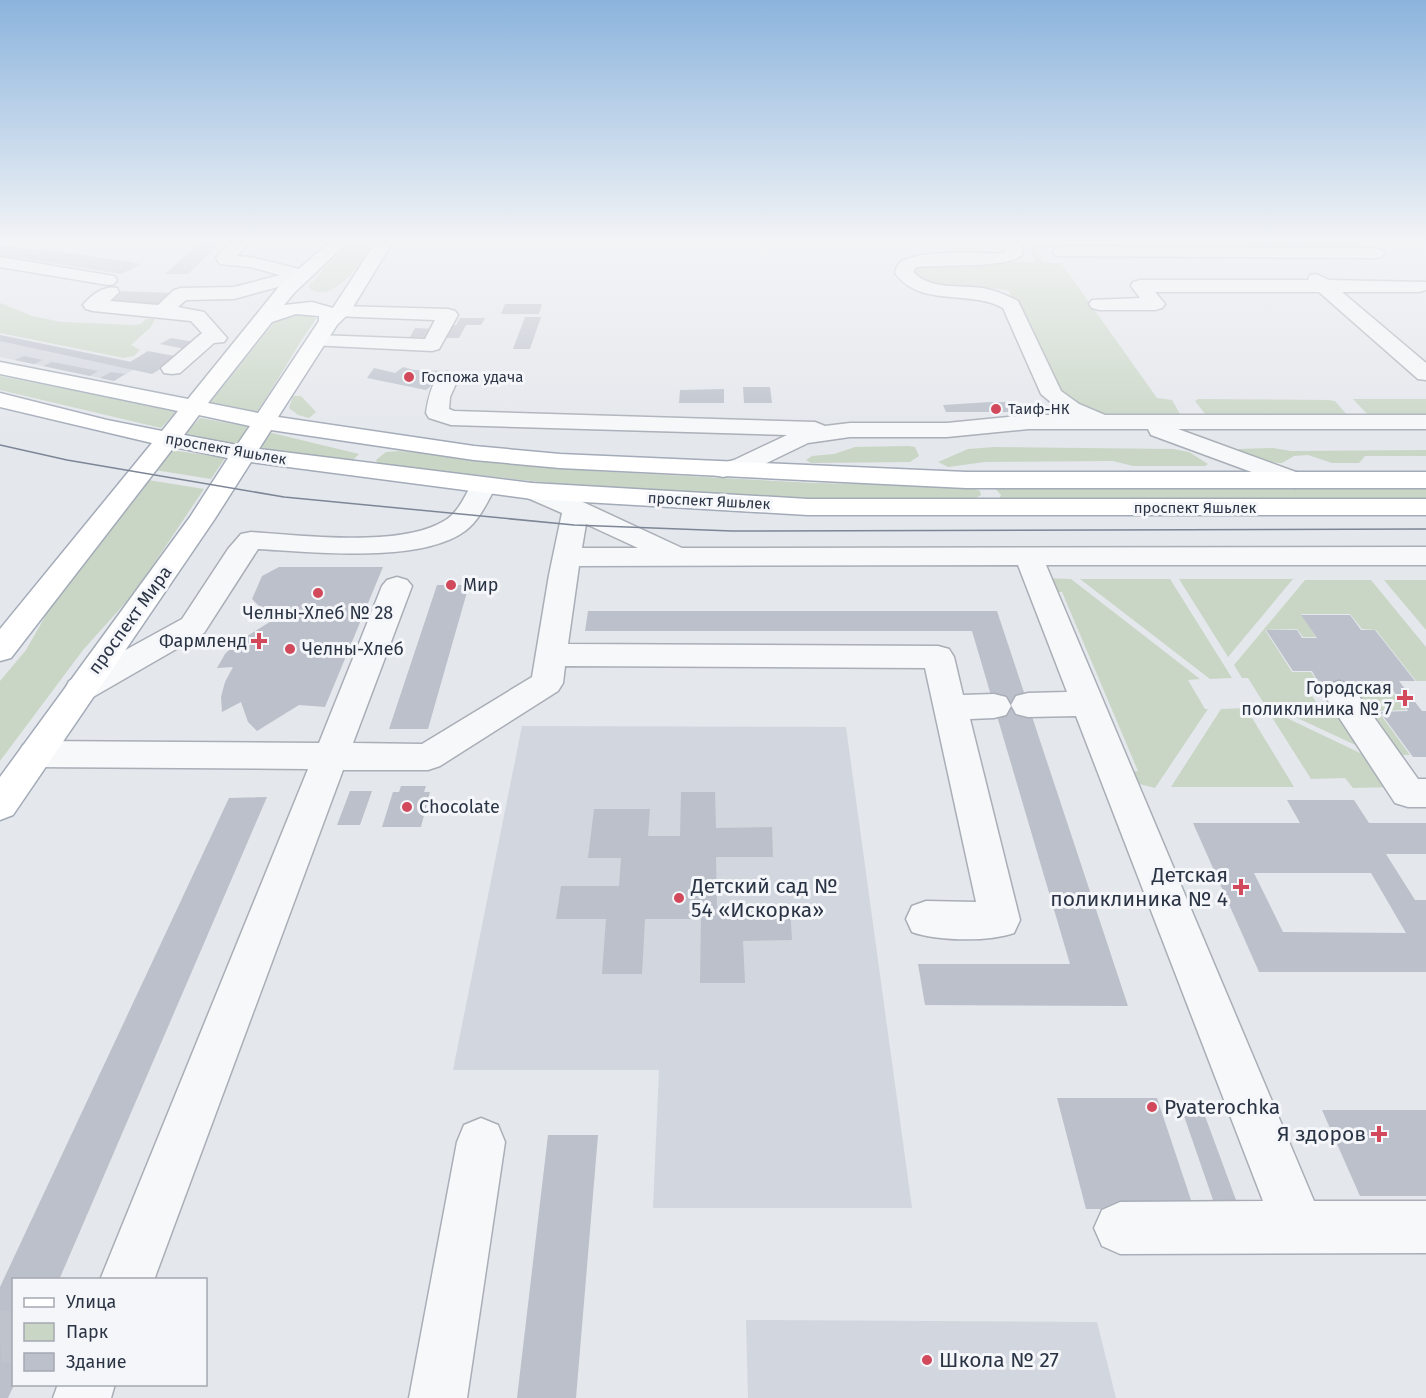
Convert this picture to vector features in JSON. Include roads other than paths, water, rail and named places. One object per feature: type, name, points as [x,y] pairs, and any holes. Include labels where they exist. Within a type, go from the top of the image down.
[{"type":"main road","points":[[0,650],[272,308]]},
{"type":"main road","points":[[263,318],[289,310],[311,308]]},
{"type":"main road","points":[[315,308],[334,317]]},
{"type":"main road","name":"проспект Мира","points":[[0,805],[165,572],[340,308]]},
{"type":"main road","name":"проспект Яшьлек","points":[[0,368],[136,396],[182,422],[256,436],[301,429],[406,444],[560,461],[966,480],[1426,480]]},
{"type":"main road","points":[[136,396],[186,388],[220,373]]},
{"type":"main road","points":[[279,399],[280,408],[286,418],[301,429]]},
{"type":"main road","name":"проспект Яшьлек","points":[[6,403],[182,422],[256,436],[372,472],[532,492],[808,507],[972,509],[1426,507]]},
{"type":"main road","points":[[372,472],[365,466],[368,456],[385,447],[406,444]]},
{"type":"main road","points":[[966,480],[981,485],[988,490],[990,497],[984,504],[972,509]]},
{"type":"main road","points":[[0,774],[61,716]]},
{"type":"street","points":[[138,308],[197,316],[212,338]]},
{"type":"street","points":[[1013,308],[1052,394],[1081,414],[1108,422]]},
{"type":"street","points":[[1350,308],[1426,374]]},
{"type":"street","points":[[1373,308],[1426,354]]},
{"type":"street","points":[[317,341],[432,345],[448,315],[334,317]]},
{"type":"street","points":[[186,336],[212,338],[249,336]]},
{"type":"street","points":[[172,368],[212,338]]},
{"type":"street","points":[[1386,339],[1408,339]]},
{"type":"street","points":[[447,379],[438,397],[437,413],[441,416],[779,437],[850,430],[932,430],[1020,423],[1426,422]]},
{"type":"street","points":[[1020,423],[1049,410],[1052,394]]},
{"type":"street","points":[[1137,422],[1295,480]]},
{"type":"street","points":[[723,470],[743,465],[779,437]]},
{"type":"street","points":[[81,688],[193,626],[238,555],[251,540],[326,545],[408,543],[435,536],[455,526],[469,510],[483,486]]},
{"type":"street","points":[[532,492],[576,509],[678,557]]},
{"type":"street","points":[[35,754],[129,745],[329,756],[428,757],[547,682],[566,557],[576,509]]},
{"type":"street","points":[[1029,556],[1299,1227]]},
{"type":"street","points":[[566,557],[1426,556]]},
{"type":"street","points":[[128,1278],[397,586]]},
{"type":"street","points":[[552,655],[938,657],[1000,920],[926,919]]},
{"type":"street","points":[[1339,693],[1408,792],[1426,793]]},
{"type":"street","points":[[1028,705],[1088,704]]},
{"type":"street","points":[[950,708],[994,706]]},
{"type":"street","points":[[438,1398],[481,1142]]},
{"type":"street","points":[[1120,1228],[1425,1229]]},
{"type":"tunnel","points":[[0,1337],[12,1336]]},
{"type":"tram line","points":[[0,445],[67,460],[284,497],[574,525],[732,531],[1426,529]]},
{"type":"place","name":"Госпожа удача","points":[[409,377]]},
{"type":"place","name":"Таиф-НК","points":[[996,409]]},
{"type":"place","name":"Мир","points":[[451,585]]},
{"type":"place","name":"Челны-Хлеб № 28","points":[[318,593]]},
{"type":"place","name":"Фармленд","points":[[259,641]]},
{"type":"place","name":"Челны-Хлеб","points":[[290,649]]},
{"type":"place","name":"Городская поликлиника № 7","points":[[1405,698]]},
{"type":"place","name":"Chocolate","points":[[407,807]]},
{"type":"place","name":"Детская поликлиника № 4","points":[[1241,887]]},
{"type":"place","name":"Детский сад № 54 «Искорка»","points":[[679,898]]},
{"type":"place","name":"Pyaterochka","points":[[1152,1107]]},
{"type":"place","name":"Я здоров","points":[[1379,1134]]},
{"type":"place","name":"Школа № 27","points":[[927,1360]]}]
